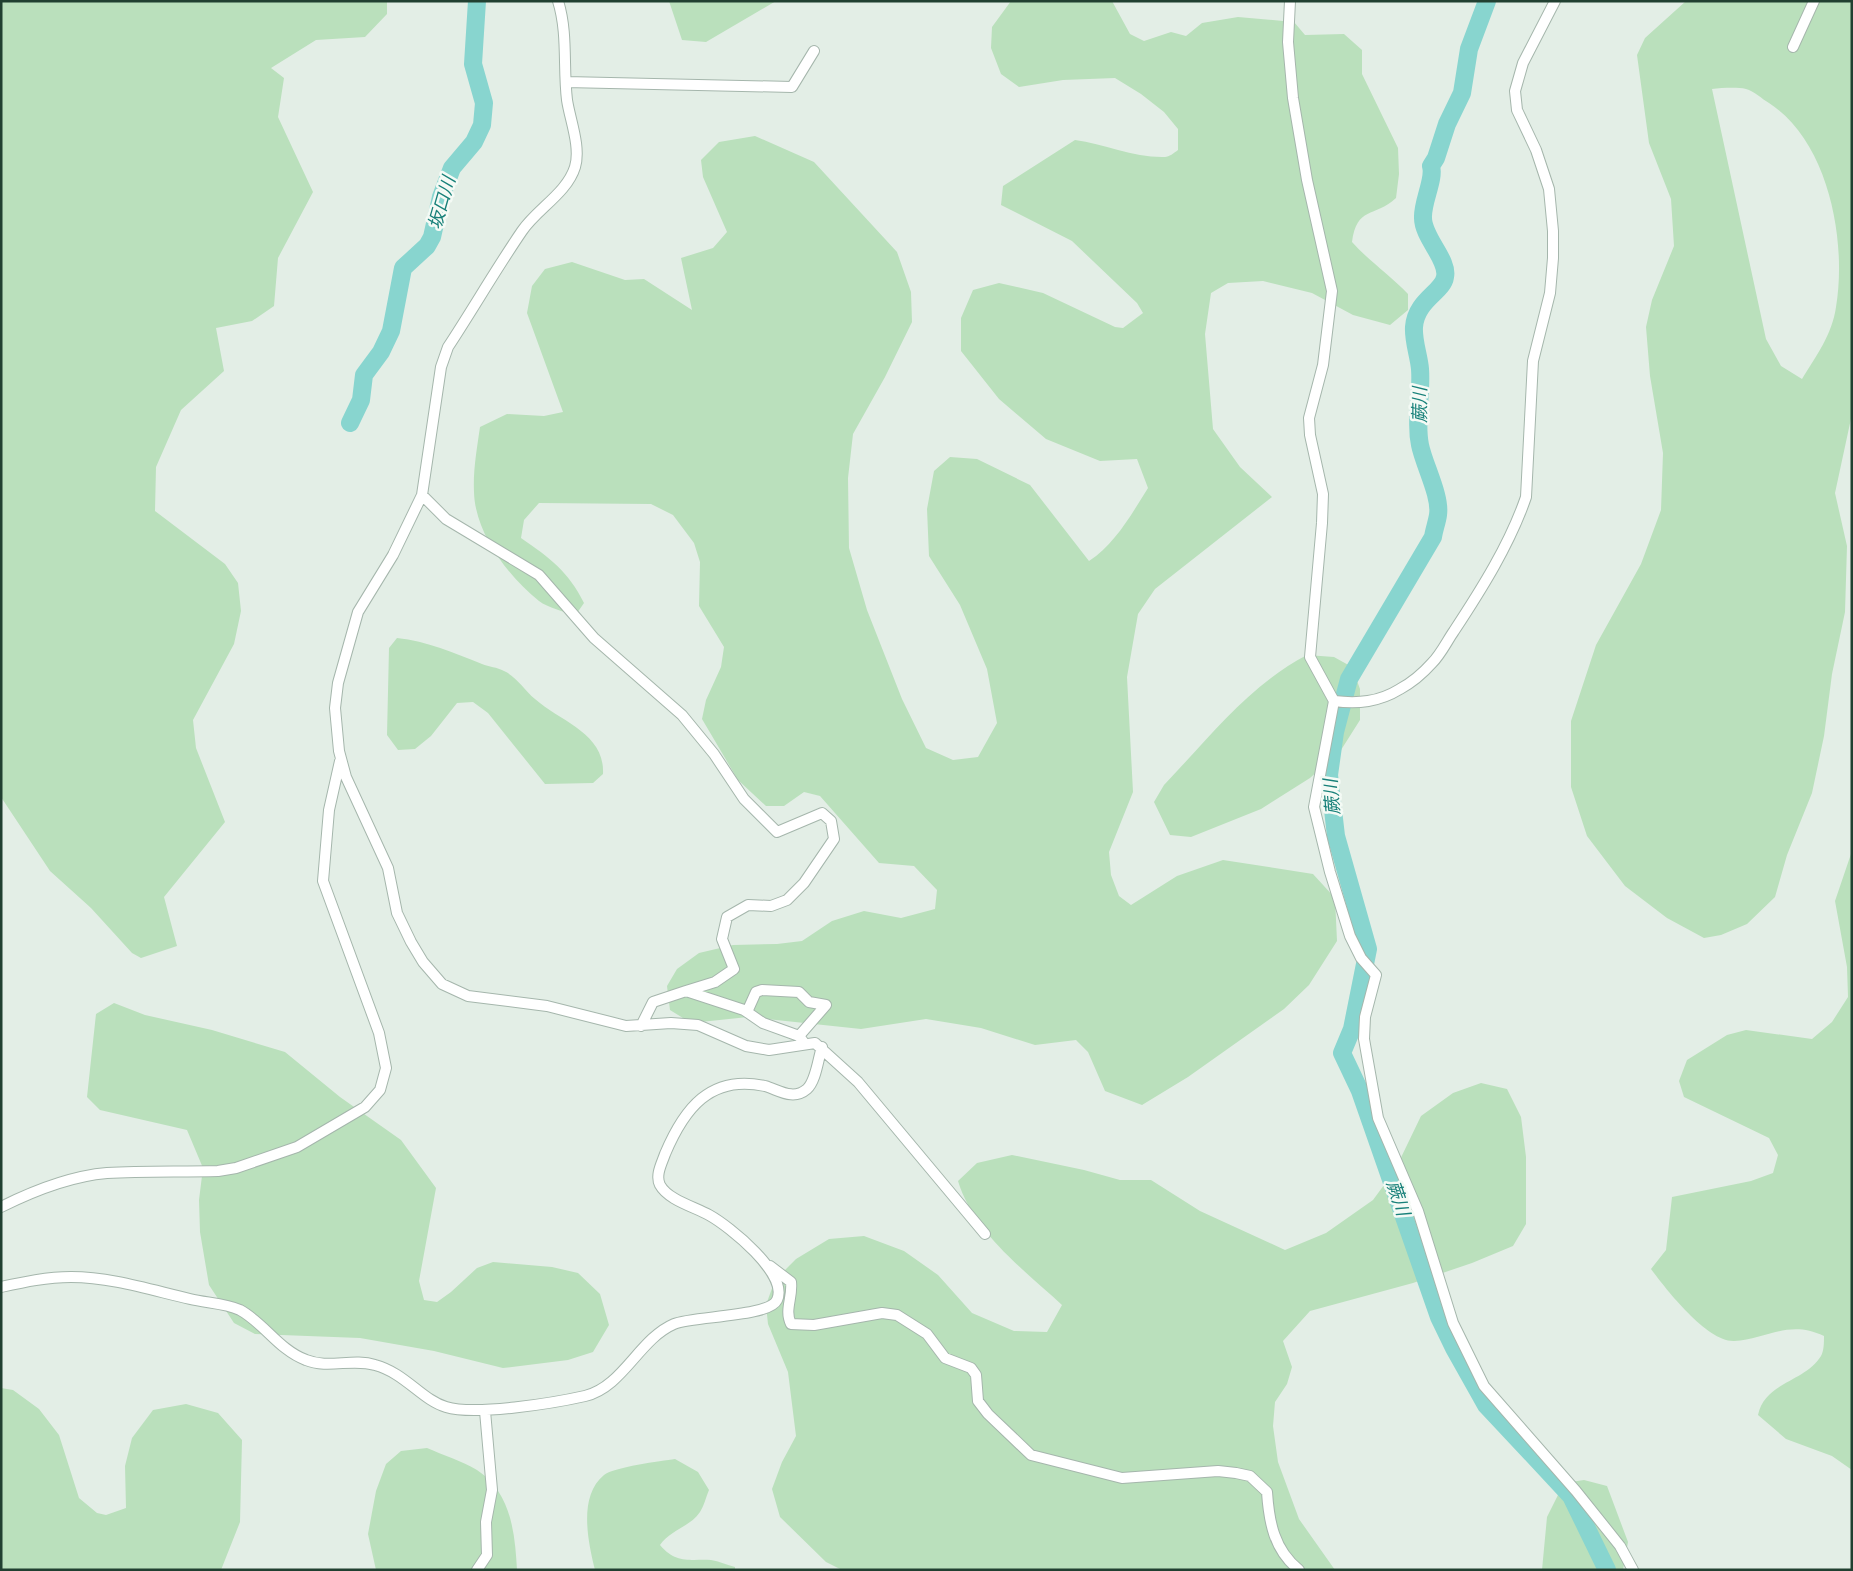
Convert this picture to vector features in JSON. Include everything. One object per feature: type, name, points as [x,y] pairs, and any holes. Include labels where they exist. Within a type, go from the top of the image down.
[{"type":"street","points":[[558,1],[564,25],[566,82],[576,152],[576,166],[564,186],[522,231],[448,347],[441,367],[422,495],[393,555],[358,612],[349,638],[338,683],[335,708],[340,760],[388,868],[397,914],[402,926],[423,962],[442,984],[468,996],[547,1006],[626,1026],[671,1023],[698,1025],[746,1046],[770,1050],[802,1040],[826,1005],[809,1002],[799,992],[762,990],[756,992],[747,1012]]},
{"type":"street","points":[[1290,1],[1288,42],[1293,98],[1308,180],[1332,291],[1323,366],[1309,418],[1310,435],[1323,494],[1310,657],[1334,701],[1314,806],[1330,872],[1350,936],[1361,958],[1376,975],[1364,1017],[1364,1039],[1378,1118],[1416,1205],[1453,1322],[1476,1372],[1490,1395],[1576,1491],[1620,1546],[1633,1570]]},
{"type":"street","points":[[1334,701],[1354,704],[1372,702],[1399,690],[1433,662],[1482,583],[1526,497],[1533,360],[1550,293],[1554,258],[1550,188],[1536,150],[1517,110],[1515,91],[1524,63],[1555,1]]},
{"type":"street","points":[[1794,46],[1814,1]]},
{"type":"street","points":[[566,82],[792,87],[814,51]]},
{"type":"street","points":[[422,495],[446,519],[539,574],[594,638],[682,715],[714,754],[744,799],[777,832],[822,813],[831,821],[834,839],[804,883],[787,900],[771,906],[748,905],[727,917],[722,939],[734,969],[715,982],[652,1002],[641,1026]]},
{"type":"street","points":[[1,1206],[55,1184],[106,1173],[218,1171],[236,1168],[297,1147],[365,1107],[380,1090],[386,1068],[379,1033],[323,881],[328,810],[340,760]]},
{"type":"street","points":[[686,991],[747,1012],[763,1023],[822,1047],[858,1082],[985,1234]]},
{"type":"street","points":[[1,1287],[39,1279],[73,1277],[120,1282],[198,1301],[231,1306],[245,1313],[284,1348],[305,1360],[323,1364],[370,1363],[385,1368],[406,1379],[431,1399],[446,1407],[485,1410],[588,1395],[609,1383],[660,1332],[671,1325],[683,1321],[737,1315],[772,1306],[777,1300],[779,1289],[777,1280],[765,1263],[729,1228],[669,1194],[660,1185],[658,1175],[670,1143],[689,1109],[700,1099],[723,1086],[763,1086],[795,1095],[810,1086],[822,1047]]},
{"type":"street","points":[[765,1263],[787,1277],[791,1282],[792,1290],[787,1316],[791,1324],[814,1325],[882,1313],[897,1315],[927,1334],[945,1358],[971,1368],[976,1375],[978,1402],[1030,1454],[1122,1478],[1218,1471],[1250,1476],[1267,1492],[1272,1532],[1282,1552],[1298,1570]]},
{"type":"street","points":[[477,1570],[487,1555],[486,1522],[492,1490],[485,1410]]},
{"type":"green space","points":[[1,1],[387,1],[387,14],[365,37],[316,40],[271,68],[284,78],[278,117],[313,192],[278,258],[274,306],[252,321],[216,328],[224,371],[181,410],[156,467],[155,511],[225,564],[238,583],[241,611],[234,644],[193,720],[196,748],[225,822],[164,897],[177,946],[141,958],[132,953],[91,908],[50,871],[1,797]]},
{"type":"green space","points":[[669,1],[776,1],[706,42],[682,40]]},
{"type":"green space","points":[[1011,1],[1112,1],[1130,34],[1144,41],[1171,32],[1186,36],[1202,23],[1238,17],[1294,22],[1305,35],[1344,34],[1362,50],[1362,74],[1398,148],[1399,174],[1396,198],[1362,218],[1354,231],[1352,242],[1408,294],[1408,310],[1390,325],[1353,315],[1312,293],[1263,281],[1228,283],[1211,293],[1205,334],[1213,429],[1240,467],[1272,497],[1155,589],[1138,614],[1127,677],[1133,792],[1109,852],[1111,875],[1119,896],[1131,905],[1177,876],[1223,860],[1313,874],[1335,898],[1337,941],[1309,985],[1284,1009],[1188,1077],[1142,1105],[1105,1091],[1088,1052],[1076,1040],[1035,1045],[981,1028],[926,1019],[861,1029],[748,1017],[691,1023],[670,1010],[667,986],[677,969],[699,953],[733,945],[777,944],[802,941],[832,921],[864,911],[901,918],[935,909],[937,890],[914,866],[879,863],[820,796],[804,792],[784,806],[766,806],[738,780],[702,719],[706,700],[721,667],[724,647],[699,606],[700,562],[694,543],[673,515],[651,504],[539,503],[524,520],[521,538],[557,566],[578,592],[584,603],[575,616],[551,608],[539,601],[527,591],[505,566],[495,552],[480,523],[474,492],[480,427],[507,414],[544,416],[563,412],[527,313],[532,286],[545,269],[572,262],[625,280],[644,279],[692,310],[681,258],[713,248],[727,232],[703,177],[701,160],[719,142],[755,136],[814,162],[897,252],[911,292],[912,322],[885,377],[853,434],[848,478],[849,548],[867,610],[902,699],[926,748],[953,760],[978,757],[997,723],[987,669],[960,605],[929,556],[927,509],[934,471],[950,457],[977,459],[1030,485],[1089,561],[1115,538],[1148,488],[1137,459],[1100,461],[1046,439],[999,399],[961,351],[961,318],[973,290],[999,283],[1043,293],[1115,327],[1123,328],[1143,313],[1137,303],[1072,241],[1001,205],[1003,186],[1075,140],[1154,157],[1167,157],[1178,150],[1178,129],[1164,112],[1141,94],[1115,78],[1063,80],[1019,87],[1001,74],[991,48],[992,27]]},
{"type":"green space","points":[[1686,1],[1852,1],[1852,414],[1835,493],[1847,546],[1845,612],[1832,674],[1824,736],[1812,793],[1787,855],[1775,897],[1747,924],[1721,935],[1704,938],[1667,918],[1625,886],[1587,836],[1571,787],[1571,721],[1596,645],[1641,564],[1661,510],[1663,453],[1650,376],[1646,327],[1652,300],[1674,246],[1671,199],[1649,143],[1637,55],[1645,38]],"holes":[[[1738,88],[1749,90],[1790,120],[1806,142],[1819,167],[1829,195],[1839,253],[1839,281],[1836,307],[1827,336],[1802,379],[1781,366],[1766,339],[1712,89]]]},
{"type":"green space","points":[[397,638],[440,648],[509,674],[545,707],[589,738],[597,748],[602,760],[603,774],[593,783],[545,784],[488,713],[473,702],[457,703],[431,736],[415,749],[398,750],[387,735],[389,648]]},
{"type":"green space","points":[[1307,655],[1334,657],[1352,667],[1360,689],[1360,720],[1341,750],[1310,778],[1261,809],[1191,837],[1170,835],[1154,802],[1164,785],[1248,697],[1286,667]]},
{"type":"green space","points":[[1852,851],[1852,1470],[1832,1456],[1786,1439],[1758,1415],[1762,1404],[1769,1396],[1814,1365],[1822,1354],[1824,1336],[1800,1329],[1778,1331],[1746,1340],[1734,1341],[1723,1339],[1700,1324],[1676,1300],[1651,1269],[1666,1250],[1672,1197],[1751,1181],[1773,1173],[1778,1155],[1769,1138],[1684,1097],[1679,1081],[1687,1060],[1727,1035],[1746,1030],[1812,1039],[1832,1022],[1848,997],[1847,967],[1835,901]]},
{"type":"green space","points":[[114,1003],[145,1015],[212,1030],[285,1052],[340,1097],[401,1140],[436,1188],[419,1281],[424,1300],[437,1302],[477,1268],[493,1262],[552,1267],[578,1273],[600,1294],[609,1325],[593,1352],[568,1360],[503,1368],[434,1351],[360,1338],[255,1334],[234,1323],[209,1285],[200,1232],[199,1200],[203,1168],[187,1130],[100,1110],[87,1097],[96,1014]]},
{"type":"green space","points":[[1481,1083],[1507,1089],[1521,1117],[1526,1157],[1526,1224],[1513,1246],[1472,1263],[1413,1283],[1310,1311],[1283,1341],[1292,1367],[1287,1384],[1275,1402],[1273,1426],[1278,1462],[1299,1519],[1335,1570],[842,1570],[826,1562],[780,1517],[772,1489],[782,1462],[796,1436],[788,1372],[768,1324],[766,1305],[775,1280],[796,1259],[829,1239],[864,1236],[904,1251],[938,1275],[972,1313],[1014,1331],[1047,1332],[1062,1305],[1001,1249],[988,1234],[965,1200],[958,1181],[977,1163],[1012,1155],[1084,1170],[1120,1180],[1151,1180],[1200,1211],[1285,1250],[1326,1233],[1373,1200],[1395,1170],[1421,1116],[1453,1093]]},
{"type":"green space","points":[[1,1388],[13,1390],[39,1409],[59,1435],[79,1498],[97,1513],[106,1515],[126,1508],[125,1466],[132,1438],[153,1410],[186,1404],[218,1413],[242,1440],[240,1522],[221,1570],[1,1570]]},
{"type":"green space","points":[[427,1448],[477,1470],[497,1490],[509,1514],[515,1542],[517,1570],[376,1570],[368,1534],[376,1491],[386,1464],[401,1451]]},
{"type":"green space","points":[[675,1459],[698,1472],[709,1490],[696,1517],[669,1536],[660,1545],[677,1558],[711,1560],[735,1567],[735,1570],[595,1570],[587,1520],[591,1495],[596,1484],[604,1475],[617,1469]]},
{"type":"green space","points":[[1584,1480],[1607,1486],[1628,1542],[1623,1570],[1542,1570],[1547,1517],[1564,1483]]},
{"type":"waterway","name":"坂口川","points":[[350,423],[361,400],[364,375],[381,352],[391,331],[403,268],[427,246],[432,237],[441,197],[452,168],[474,142],[482,125],[484,103],[473,64],[477,1]]},
{"type":"waterway","name":"蕨川","points":[[1487,1],[1469,49],[1462,93],[1447,124],[1436,158],[1431,166],[1431,177],[1423,212],[1424,226],[1440,256],[1445,270],[1443,282],[1419,310],[1414,327],[1414,338],[1420,369],[1418,417],[1420,445],[1437,499],[1438,518],[1433,537],[1349,679],[1335,732],[1329,775],[1336,836],[1368,949],[1352,1029],[1342,1053],[1360,1091],[1439,1317],[1454,1348],[1486,1405],[1571,1496],[1607,1570]]}]
